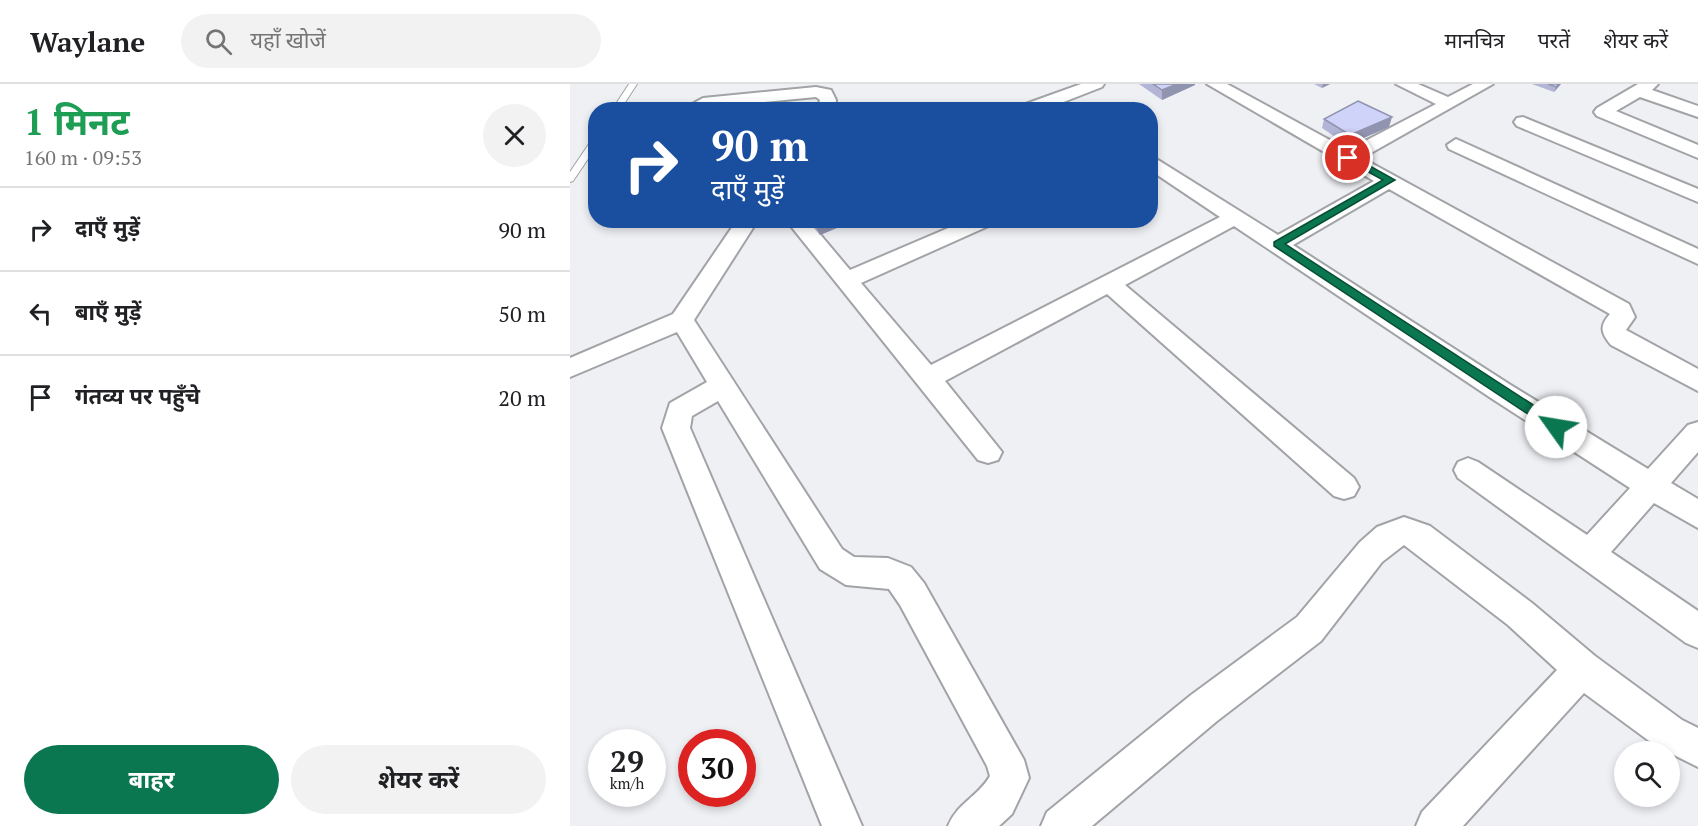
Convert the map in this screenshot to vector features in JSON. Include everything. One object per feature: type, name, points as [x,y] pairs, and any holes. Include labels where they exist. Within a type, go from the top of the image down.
[{"type":"street","points":[[1047,102],[1096,84]]},
{"type":"street","points":[[1215,84],[1621,310],[1623,317],[1614,325],[1614,332],[1620,339],[1698,381]]},
{"type":"street","points":[[1404,84],[1449,104]]},
{"type":"street","points":[[1348,158],[1485,84]]},
{"type":"street","points":[[1698,112],[1644,87],[1603,112],[1698,152]]},
{"type":"street","points":[[703,102],[816,92],[825,94],[828,102]]},
{"type":"street","points":[[1055,99],[1059,102]]},
{"type":"street","points":[[1523,122],[1698,196]]},
{"type":"street","points":[[1456,145],[1698,257]]},
{"type":"street","points":[[1158,166],[1500,392],[1698,515]]},
{"type":"street","points":[[1278,244],[1390,180]]},
{"type":"street","points":[[927,379],[1236,218]]},
{"type":"street","points":[[570,368],[682,320],[743,228]]},
{"type":"street","points":[[802,228],[988,453]]},
{"type":"street","points":[[845,281],[968,228]]},
{"type":"street","points":[[1109,283],[1344,487]]},
{"type":"street","points":[[682,320],[831,559],[846,570],[858,573],[888,573],[900,578],[912,594],[1005,760],[1010,778],[998,800],[969,826]]},
{"type":"street","points":[[722,386],[680,410],[676,428],[842,826]]},
{"type":"street","points":[[1589,555],[1698,433]]},
{"type":"street","points":[[1468,470],[1698,631]]},
{"type":"street","points":[[1061,826],[1204,708],[1309,629],[1371,552],[1388,537],[1404,531],[1419,536],[1474,578],[1582,669],[1669,733],[1698,748]]},
{"type":"street","points":[[1436,826],[1582,669]]},
{"type":"lane","points":[[621,102],[633,84]]},
{"type":"lane","points":[[570,179],[588,153]]},
{"type":"building","points":[[1153,84],[1177,84],[1162,90]]},
{"type":"building","points":[[1358,101],[1392,117],[1350,135],[1324,119]]},
{"type":"route","points":[[1348,158],[1390,180],[1278,244],[1556,427]]}]
